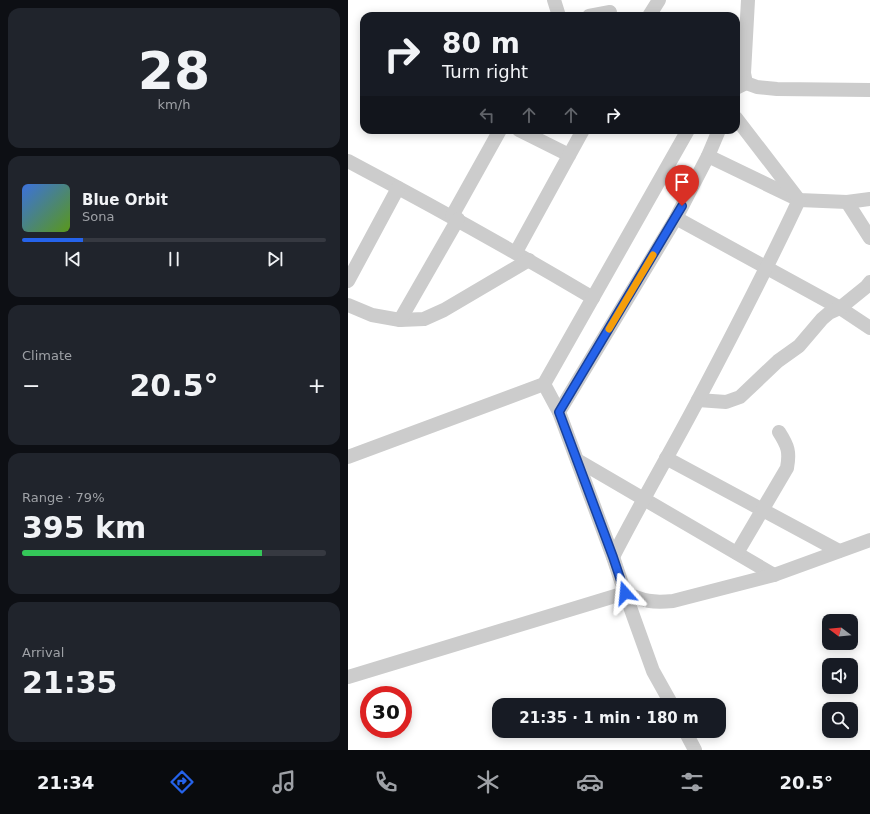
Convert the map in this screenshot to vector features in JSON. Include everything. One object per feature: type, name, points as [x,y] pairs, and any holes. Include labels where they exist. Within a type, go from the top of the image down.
[{"type":"street","points":[[554,0],[558,12]]},
{"type":"street","points":[[652,12],[659,0]]},
{"type":"street","points":[[748,0],[744,73],[741,86],[757,86],[777,89],[870,90]]},
{"type":"street","points":[[740,123],[799,200]]},
{"type":"street","points":[[400,320],[498,134]]},
{"type":"street","points":[[527,134],[569,155]]},
{"type":"street","points":[[516,252],[581,134]]},
{"type":"street","points":[[348,457],[544,384],[686,134]]},
{"type":"street","points":[[559,412],[676,218],[708,156],[717,134]]},
{"type":"street","points":[[708,156],[799,200],[847,202],[870,199]]},
{"type":"street","points":[[348,161],[516,252],[593,298]]},
{"type":"street","points":[[348,281],[398,188]]},
{"type":"street","points":[[613,557],[767,268],[799,200]]},
{"type":"street","points":[[847,202],[870,238]]},
{"type":"street","points":[[676,218],[840,308],[870,328]]},
{"type":"street","points":[[348,305],[372,315],[400,320],[424,319],[444,310],[529,260]]},
{"type":"street","points":[[698,400],[726,402],[740,397],[778,361],[799,346],[822,319],[829,313],[840,308],[870,282]]},
{"type":"street","points":[[544,384],[559,412],[613,557],[653,671],[668,698]]},
{"type":"street","points":[[737,553],[787,468],[789,456],[787,445],[779,432]]},
{"type":"street","points":[[666,458],[839,551]]},
{"type":"street","points":[[577,460],[774,575]]},
{"type":"street","points":[[348,677],[625,593],[647,601],[673,601],[774,575],[870,540]]},
{"type":"street","points":[[689,738],[695,750]]},
{"type":"slow traffic","points":[[609,329],[653,255]]},
{"type":"route","points":[[625,593],[559,412],[682,206]]}]
